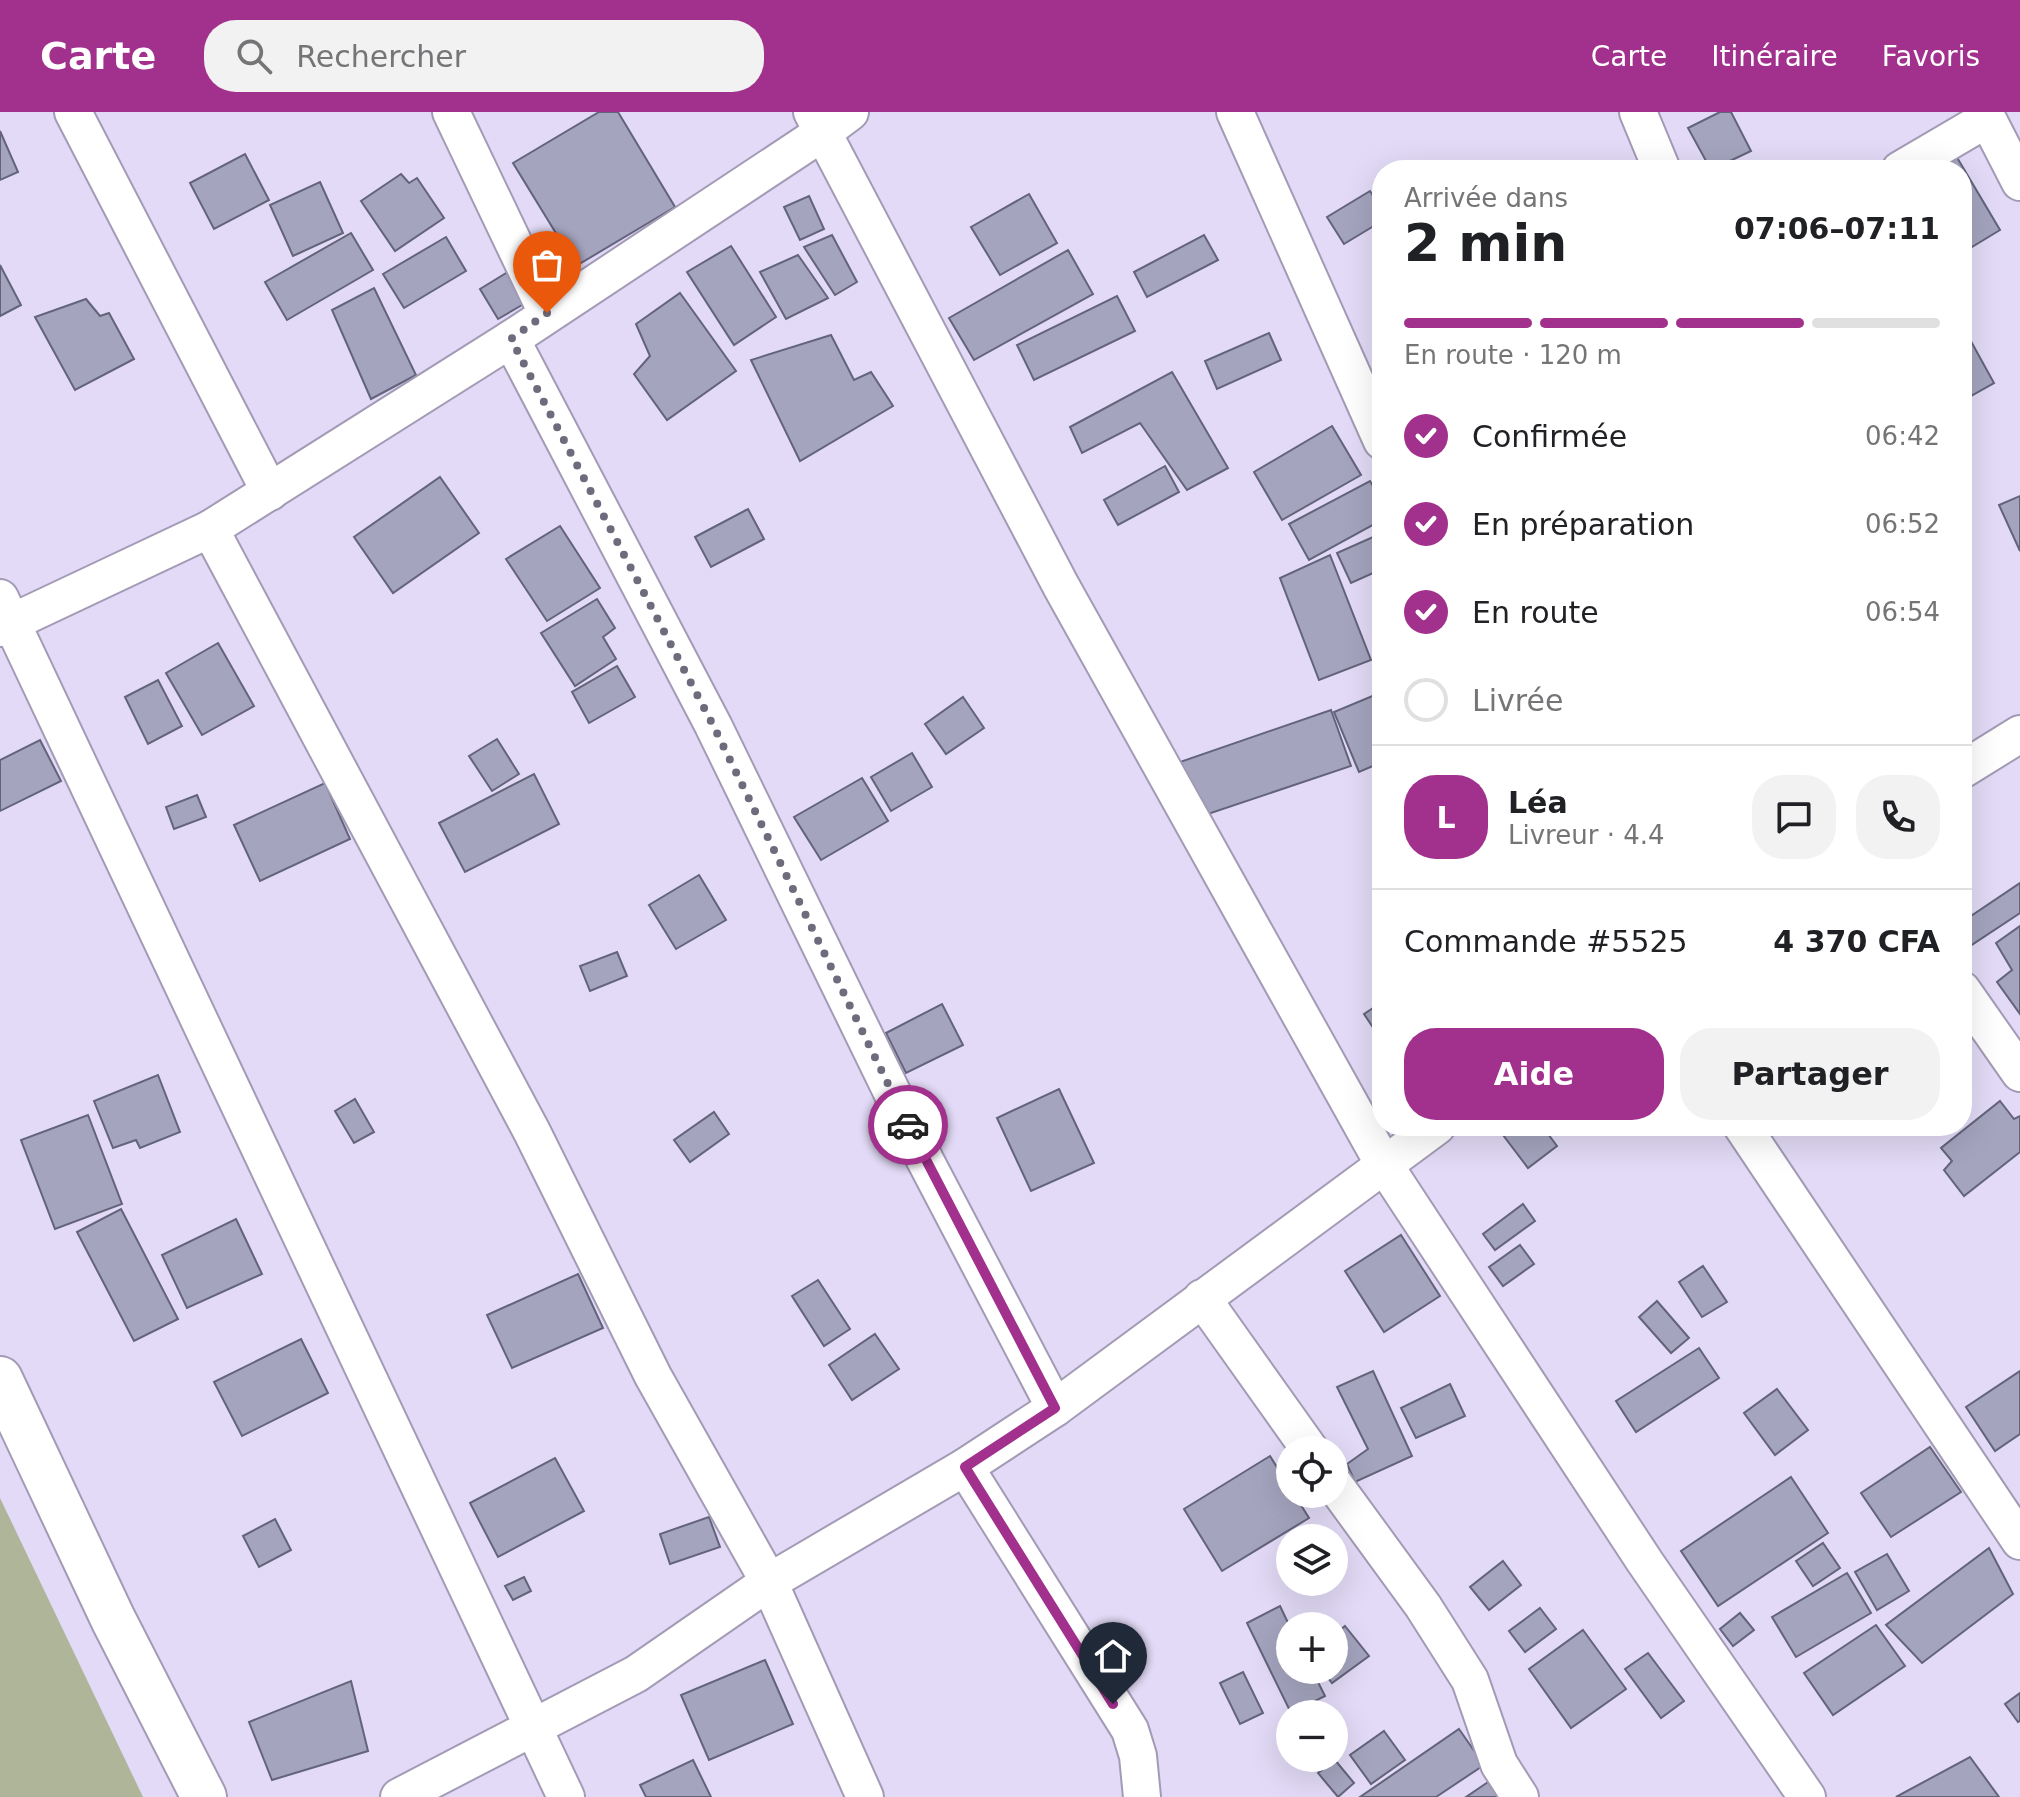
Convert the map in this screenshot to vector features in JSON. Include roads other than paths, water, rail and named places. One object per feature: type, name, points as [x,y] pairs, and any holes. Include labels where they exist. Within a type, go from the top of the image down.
[{"type":"street","points":[[73,112],[270,492]]},
{"type":"street","points":[[451,112],[547,313]]},
{"type":"street","points":[[1235,112],[1372,419]]},
{"type":"street","points":[[1638,112],[1658,160]]},
{"type":"street","points":[[1915,160],[1985,115],[2020,182]]},
{"type":"street","points":[[566,1797],[4,616],[210,529],[511,339],[828,119],[1061,586],[1383,1163],[1645,1562],[1807,1797]]},
{"type":"street","points":[[511,339],[713,725],[925,1160],[1055,1408]]},
{"type":"street","points":[[210,529],[532,1132],[653,1376],[769,1582],[865,1797]]},
{"type":"street","points":[[1972,764],[2020,734]]},
{"type":"street","points":[[1972,1004],[2020,1073]]},
{"type":"street","points":[[399,1797],[636,1674],[769,1582],[965,1467],[1055,1408],[1422,1136]]},
{"type":"street","points":[[1749,1136],[2020,1541]]},
{"type":"street","points":[[1202,1298],[1300,1436]]},
{"type":"street","points":[[0,1379],[113,1619],[204,1797]]},
{"type":"street","points":[[965,1467],[1130,1730],[1138,1756],[1142,1797]]},
{"type":"street","points":[[1348,1503],[1423,1606],[1470,1680],[1499,1764],[1520,1797]]}]
